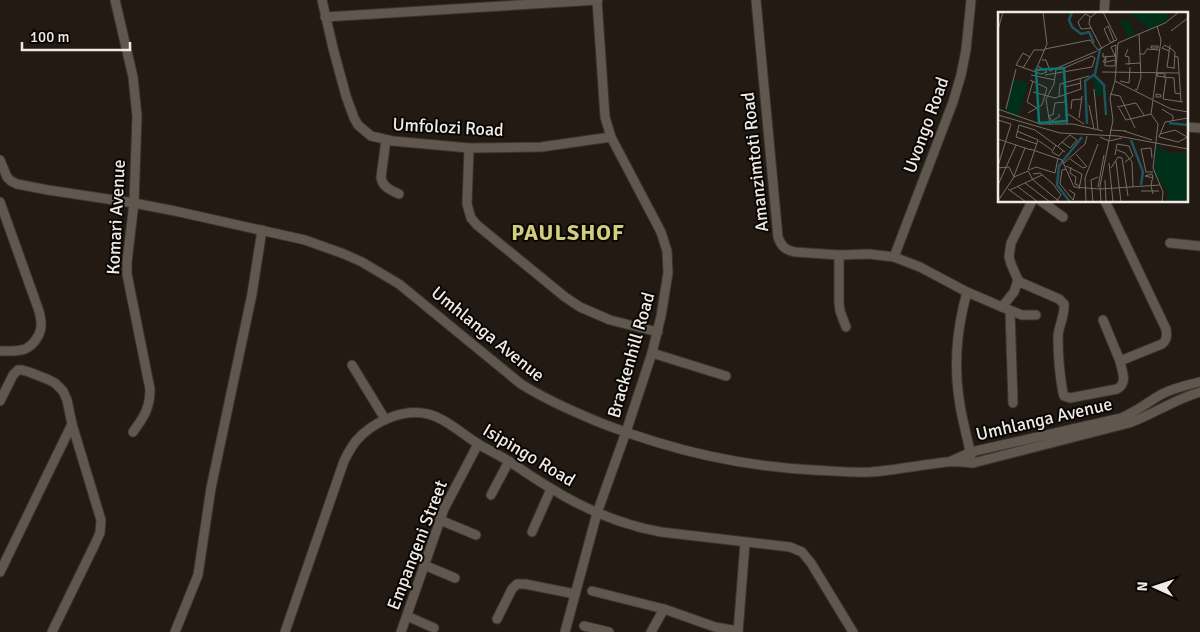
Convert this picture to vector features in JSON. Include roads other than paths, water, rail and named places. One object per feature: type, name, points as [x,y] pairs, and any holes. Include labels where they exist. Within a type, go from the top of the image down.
[{"type":"street","name":"Komari Avenue","points":[[115,0],[133,77],[138,133],[127,274],[150,389],[148,407],[133,432]]},
{"type":"street","name":"Umfolozi Road","points":[[322,0],[346,96],[358,125],[371,136],[386,140],[469,148],[541,147],[611,137]]},
{"type":"street","points":[[325,17],[435,5],[597,0]]},
{"type":"street","name":"Brackenhill Road","points":[[565,632],[597,513],[652,353],[658,332],[668,273],[667,251],[664,242],[655,220],[611,137],[605,117],[597,0]]},
{"type":"street","name":"Amanzimtoti Road","points":[[756,0],[780,243],[788,250],[795,252],[839,255],[869,254],[894,257],[920,267],[967,292],[1006,309],[1022,314],[1036,315]]},
{"type":"street","name":"Uvongo Road","points":[[894,257],[934,155],[958,84],[966,50],[971,0]]},
{"type":"street","points":[[386,140],[381,178],[386,187],[399,194]]},
{"type":"street","points":[[469,148],[467,204],[471,218],[477,225],[565,297],[580,307],[610,320],[658,332]]},
{"type":"street","name":"Umhlanga Avenue","points":[[0,160],[7,176],[17,184],[134,203],[262,230],[324,246],[362,262],[398,284],[521,384],[537,394],[576,413],[626,432],[700,455],[779,468],[840,472],[870,472],[948,462],[973,463],[1129,423],[1180,399],[1200,392]]},
{"type":"street","points":[[0,202],[39,311],[42,325],[40,333],[32,345],[25,349],[0,351]]},
{"type":"street","points":[[1032,202],[1014,237],[1009,257],[1018,280],[1058,299],[1064,304],[1058,336],[1064,396],[1074,398],[1122,385],[1124,377],[1120,361],[1103,320]]},
{"type":"street","points":[[1041,202],[1063,218]]},
{"type":"street","points":[[1105,202],[1167,334],[1165,342],[1162,344],[1120,361]]},
{"type":"street","points":[[175,632],[198,575],[211,488],[252,294],[262,230]]},
{"type":"street","points":[[1170,243],[1200,246]]},
{"type":"street","points":[[839,255],[839,303],[846,327]]},
{"type":"street","points":[[1014,402],[1006,309],[1018,280]]},
{"type":"street","points":[[967,292],[959,322],[956,343],[956,368],[961,411],[973,463]]},
{"type":"street","points":[[652,353],[726,376]]},
{"type":"street","points":[[352,365],[385,419]]},
{"type":"street","points":[[0,401],[14,373],[18,370],[47,379],[59,386],[67,400],[72,424],[100,515],[101,528],[95,544],[52,632]]},
{"type":"street","name":"Umhlanga Avenue","points":[[948,462],[971,452],[1121,418],[1171,390],[1200,382]]},
{"type":"street","name":"Isipingo Road","points":[[285,632],[349,450],[357,439],[385,419],[409,413],[427,414],[449,424],[478,444],[551,488],[597,513],[626,524],[661,532],[790,548],[802,552],[816,570],[853,632]]},
{"type":"street","points":[[0,572],[72,424]]},
{"type":"street","name":"Empangeni Street","points":[[401,632],[440,520],[478,444]]},
{"type":"street","points":[[491,495],[509,462]]},
{"type":"street","points":[[532,532],[551,488]]},
{"type":"street","points":[[440,520],[476,534]]},
{"type":"street","points":[[592,591],[664,609],[715,627],[738,632],[745,542]]},
{"type":"street","points":[[424,565],[455,578]]},
{"type":"street","points":[[497,619],[512,589],[517,584],[576,594]]},
{"type":"street","points":[[652,632],[664,609]]},
{"type":"street","points":[[407,616],[434,628]]},
{"type":"street","points":[[584,626],[610,632]]},
{"type":"district","name":"PAULSHOF","points":[[568,232]]}]
